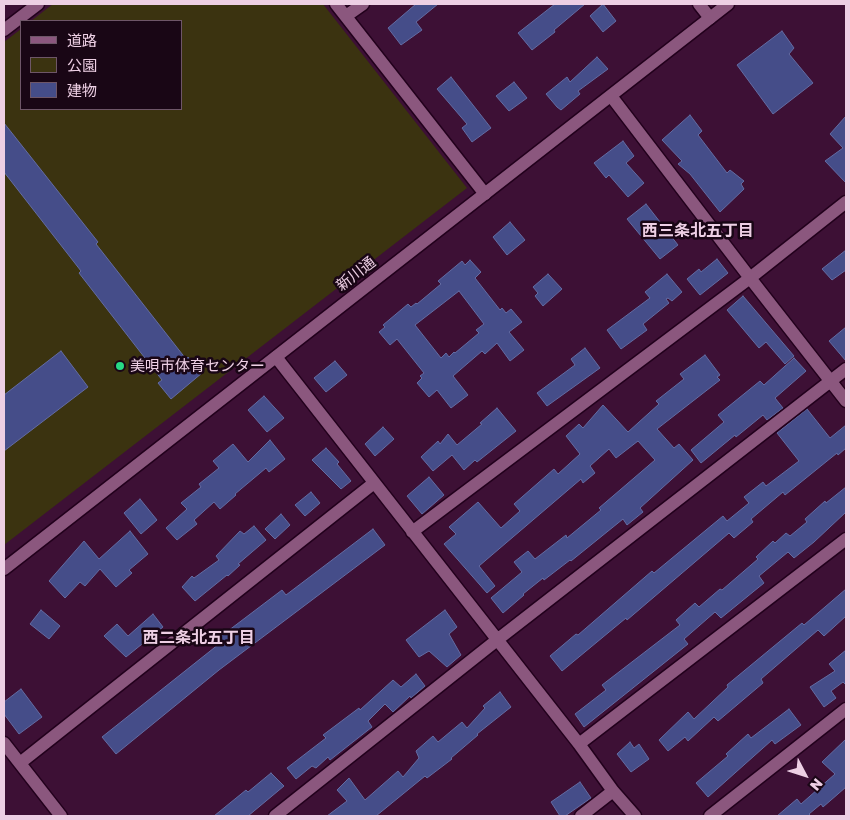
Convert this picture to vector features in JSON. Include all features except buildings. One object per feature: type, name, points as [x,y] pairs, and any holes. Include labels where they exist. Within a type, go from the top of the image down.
[{"type":"street","points":[[4,30],[38,4]]},
{"type":"street","points":[[336,4],[486,194]]},
{"type":"street","points":[[346,16],[363,4]]},
{"type":"street","points":[[699,4],[710,18]]},
{"type":"street","name":"新川通","points":[[4,569],[728,4]]},
{"type":"street","points":[[611,96],[846,401]]},
{"type":"street","points":[[412,532],[750,278],[846,202]]},
{"type":"street","points":[[276,357],[579,744],[613,791],[635,816]]},
{"type":"street","points":[[275,816],[496,640],[846,369]]},
{"type":"street","points":[[20,764],[374,483]]},
{"type":"street","points":[[579,744],[846,539]]},
{"type":"street","points":[[710,816],[846,709]]},
{"type":"street","points":[[4,743],[59,816]]},
{"type":"street","points":[[581,816],[613,791]]},
{"type":"green space","name":"美唄市体育センター","points":[[53,4],[323,4],[467,188],[4,545],[4,42],[20,30],[20,110],[182,110],[182,20],[32,20]]},
{"type":"place","name":"美唄市体育センター","points":[[120,366]]},
{"type":"district","name":"西三条北五丁目","points":[[698,231]]},
{"type":"district","name":"西二条北五丁目","points":[[199,638]]}]
